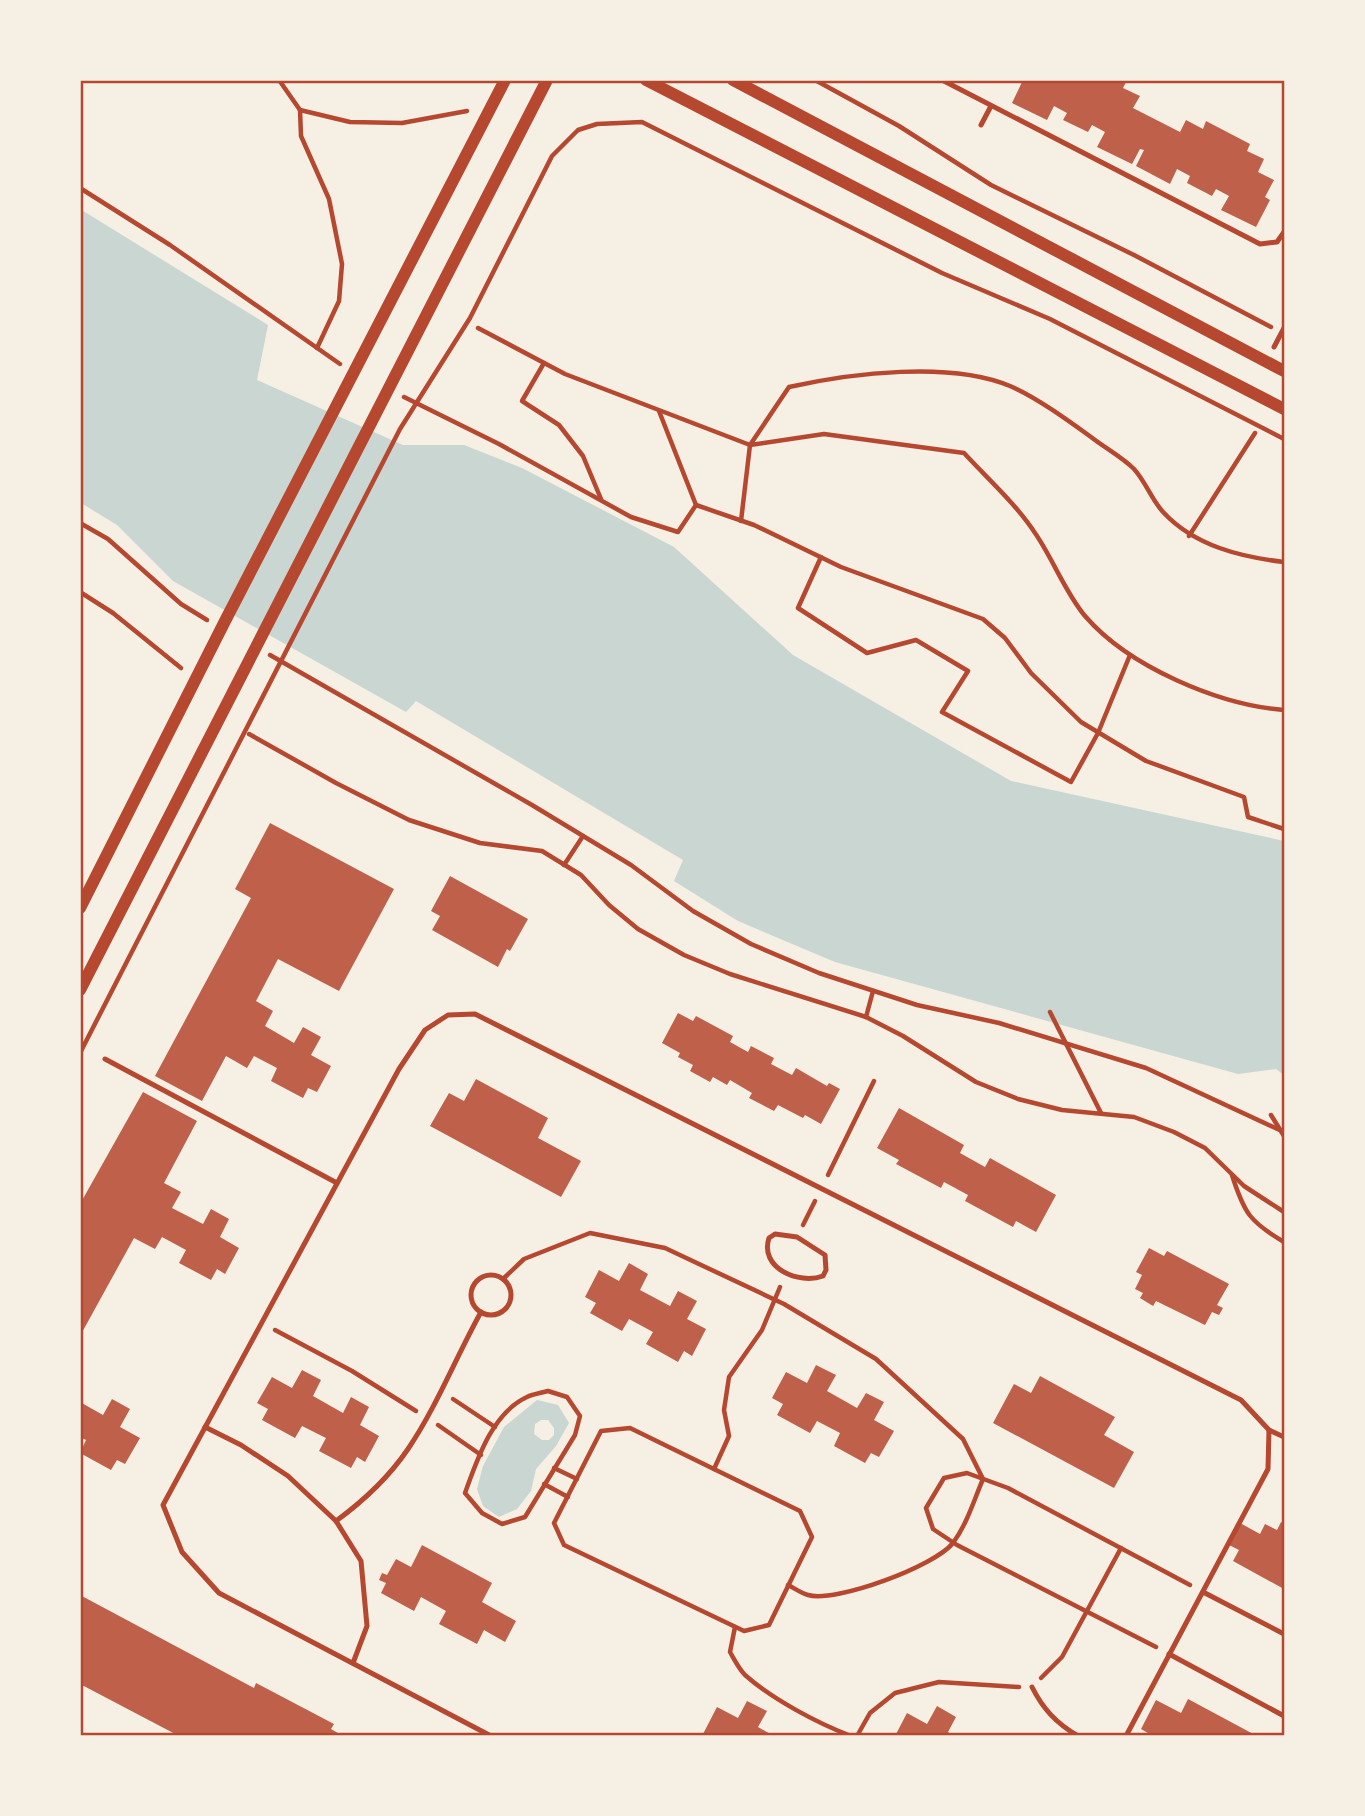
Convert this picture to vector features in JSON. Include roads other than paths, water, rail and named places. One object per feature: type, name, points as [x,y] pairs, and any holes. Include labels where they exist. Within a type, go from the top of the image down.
[{"type":"street","points":[[80,908],[220,624],[344,393],[505,80]]},
{"type":"street","points":[[80,990],[548,80]]},
{"type":"street","points":[[646,80],[1284,409]]},
{"type":"street","points":[[733,80],[1284,371]]},
{"type":"lane","points":[[942,80],[1260,244],[1277,242],[1284,232]]},
{"type":"lane","points":[[981,125],[991,106]]},
{"type":"lane","points":[[1274,348],[1284,328]]},
{"type":"lane","points":[[491,1735],[219,1593],[181,1552],[163,1506],[399,1069],[425,1030],[448,1015],[475,1014],[1241,1400],[1269,1430],[1284,1437]]},
{"type":"lane","points":[[105,1059],[337,1183]]},
{"type":"lane","points":[[775,1234],[797,1237],[825,1255],[826,1270],[823,1276],[803,1280],[786,1273],[770,1260],[767,1253],[769,1238],[775,1234]]},
{"type":"lane","points":[[484,1275],[503,1279],[510,1289],[509,1303],[500,1312],[487,1315],[481,1312],[476,1308],[471,1296],[474,1284],[484,1275]]},
{"type":"lane","points":[[336,1521],[362,1502],[407,1451],[481,1312]]},
{"type":"lane","points":[[205,1427],[241,1445],[288,1476],[336,1521],[361,1561],[367,1626],[353,1663]]},
{"type":"lane","points":[[1126,1735],[1268,1469],[1269,1430]]},
{"type":"lane","points":[[1203,1592],[1284,1634]]},
{"type":"lane","points":[[1169,1654],[1284,1716]]},
{"type":"lane","points":[[1032,1687],[1041,1706],[1062,1727],[1078,1735]]}]
